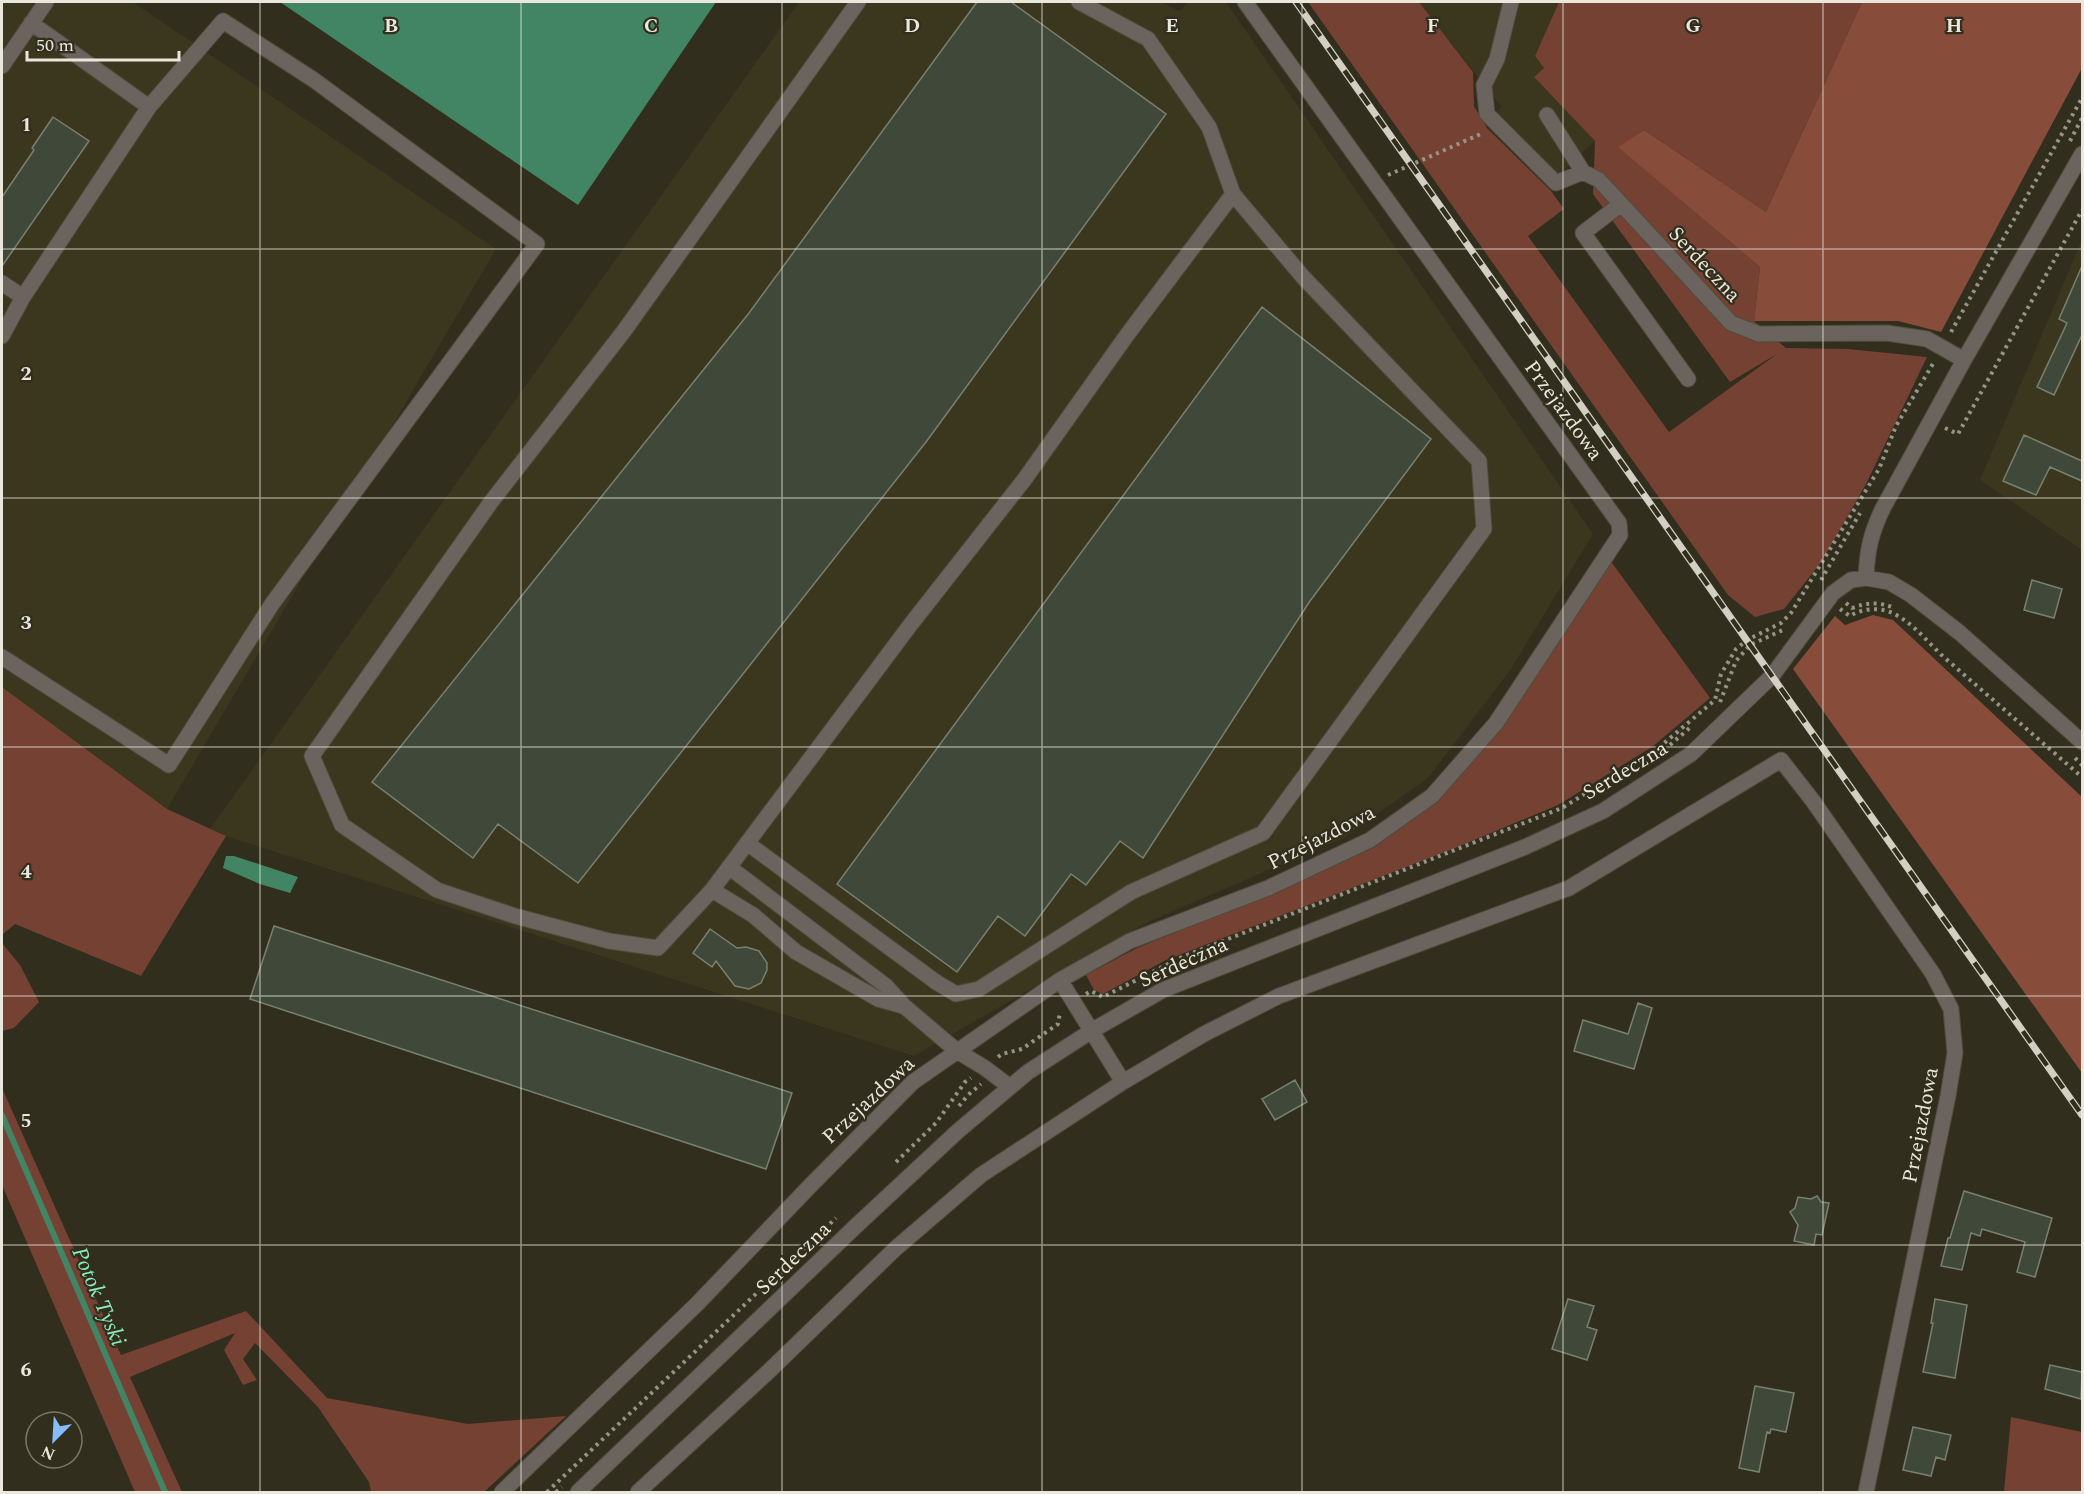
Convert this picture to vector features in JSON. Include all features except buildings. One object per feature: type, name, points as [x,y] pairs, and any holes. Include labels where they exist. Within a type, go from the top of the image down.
[{"type":"street","points":[[2,66],[46,2]]},
{"type":"street","points":[[858,2],[624,331],[491,502],[312,756],[342,825],[437,890],[515,916],[609,941],[658,948],[712,890],[911,624],[1024,480],[1127,335],[1233,194]]},
{"type":"street","points":[[747,843],[936,982],[956,994],[979,989],[1131,892],[1263,833],[1484,529],[1479,461],[1303,277],[1233,194],[1209,127],[1148,39],[1079,2]]},
{"type":"street","name":"Przejazdowa","points":[[502,1492],[697,1304],[913,1082],[1060,980],[1130,941],[1268,888],[1370,840],[1432,796],[1496,723],[1620,535],[1619,523],[1612,513],[1245,2]]},
{"type":"street","points":[[1510,2],[1497,59],[1484,86],[1487,114],[1556,183],[1583,172],[1547,115]]},
{"type":"street","points":[[2,336],[23,297],[149,107],[222,21],[314,80],[537,244],[272,604],[169,765],[2,657]]},
{"type":"street","points":[[31,23],[149,107]]},
{"type":"street","points":[[2082,154],[1964,360],[1873,529],[1867,552],[1866,578],[1889,582],[1911,595],[1960,633],[2082,742]]},
{"type":"street","name":"Serdeczna","points":[[1583,172],[1599,180],[1731,323],[1759,334],[1887,333],[1927,339],[1964,360]]},
{"type":"street","points":[[1621,204],[1583,233],[1688,379]]},
{"type":"street","points":[[2,283],[23,297]]},
{"type":"street","name":"Serdeczna","points":[[578,1492],[856,1226],[958,1131],[1028,1072],[1093,1030],[1163,990],[1525,847],[1603,811],[1691,754],[1772,676],[1831,596],[1851,580],[1866,578]]},
{"type":"street","name":"Przejazdowa","points":[[1123,1082],[1204,1034],[1279,996],[1569,888],[1781,760],[1813,801],[1934,974],[1951,1009],[1955,1053],[1948,1096],[1866,1492]]},
{"type":"street","points":[[729,867],[886,986],[904,1006],[957,1051],[1010,1087]]},
{"type":"street","points":[[712,890],[753,915],[796,952],[878,999],[904,1006]]},
{"type":"street","points":[[638,1492],[768,1372],[895,1249],[981,1175],[1123,1082],[1093,1030],[1060,980]]},
{"type":"path","points":[[1374,181],[1499,126]]},
{"type":"path","points":[[1896,426],[1934,448],[1945,427],[1958,434],[2082,210]]},
{"type":"path","points":[[1820,582],[1850,616],[1866,610],[1878,609],[1897,615],[1915,628],[1937,652],[2082,777]]},
{"type":"path","points":[[1809,584],[1852,608],[1866,603],[1881,603],[1901,610]]},
{"type":"path","points":[[2074,757],[2082,765]]},
{"type":"shaded area","points":[[2,2],[133,2],[496,249],[167,809],[2,687]]},
{"type":"shaded area","points":[[280,2],[716,2],[578,205]]},
{"type":"shaded area","points":[[799,2],[1161,2],[1179,11],[1189,2],[1226,2],[1593,534],[1511,669],[1428,778],[1343,838],[1148,922],[914,1056],[210,829]]},
{"type":"shaded area","points":[[1308,2],[1419,2],[1473,72],[1474,106],[1487,128],[1551,191],[1564,209],[1528,236],[1669,432],[1777,354],[1730,382],[1593,194],[1595,141],[1534,77],[1544,68],[1535,56],[1559,2],[1862,2],[1766,212],[1644,130],[1619,147],[1760,267],[1754,321],[1786,348],[1848,349],[1927,357],[1866,484],[1822,561],[1784,609],[1755,617],[1728,595]]},
{"type":"shaded area","points":[[1419,2],[1559,2],[1535,56],[1544,68],[1534,77],[1595,141],[1558,176],[1497,112],[1502,107]]},
{"type":"shaded area","points":[[1862,2],[2079,2],[2082,4],[2082,68],[1941,332],[1898,321],[1754,321],[1760,267],[1618,147],[1644,130],[1766,212]]},
{"type":"shaded area","points":[[2082,240],[2082,550],[1980,480]]},
{"type":"shaded area","points":[[1610,560],[1710,698],[1652,747],[1558,805],[1455,848],[1166,960],[1103,994],[1094,990],[1086,975],[1137,948],[1373,848],[1435,801]]},
{"type":"shaded area","points":[[1873,615],[1893,620],[2082,797],[2082,1073],[1793,669],[1835,616],[1845,625]]},
{"type":"shaded area","points":[[2,687],[167,809],[226,836],[141,976],[15,924],[2,935]]},
{"type":"shaded area","points":[[226,856],[234,856],[298,877],[290,893],[260,884],[223,868]]},
{"type":"shaded area","points":[[2,943],[20,965],[39,1002],[14,1028],[2,1031]]},
{"type":"shaded area","points":[[2,1088],[121,1355],[246,1311],[327,1398],[468,1424],[566,1416],[484,1492],[371,1492],[369,1482],[318,1407],[255,1343],[243,1359],[257,1380],[243,1385],[224,1350],[235,1333],[130,1377],[182,1492],[135,1492],[2,1185]]},
{"type":"shaded area","points":[[2011,1417],[2082,1432],[2082,1492],[2004,1492]]},
{"type":"waterway","name":"Potok Tyski","points":[[2,1115],[165,1492]]},
{"type":"railway","points":[[1296,2],[2082,1115]]}]
